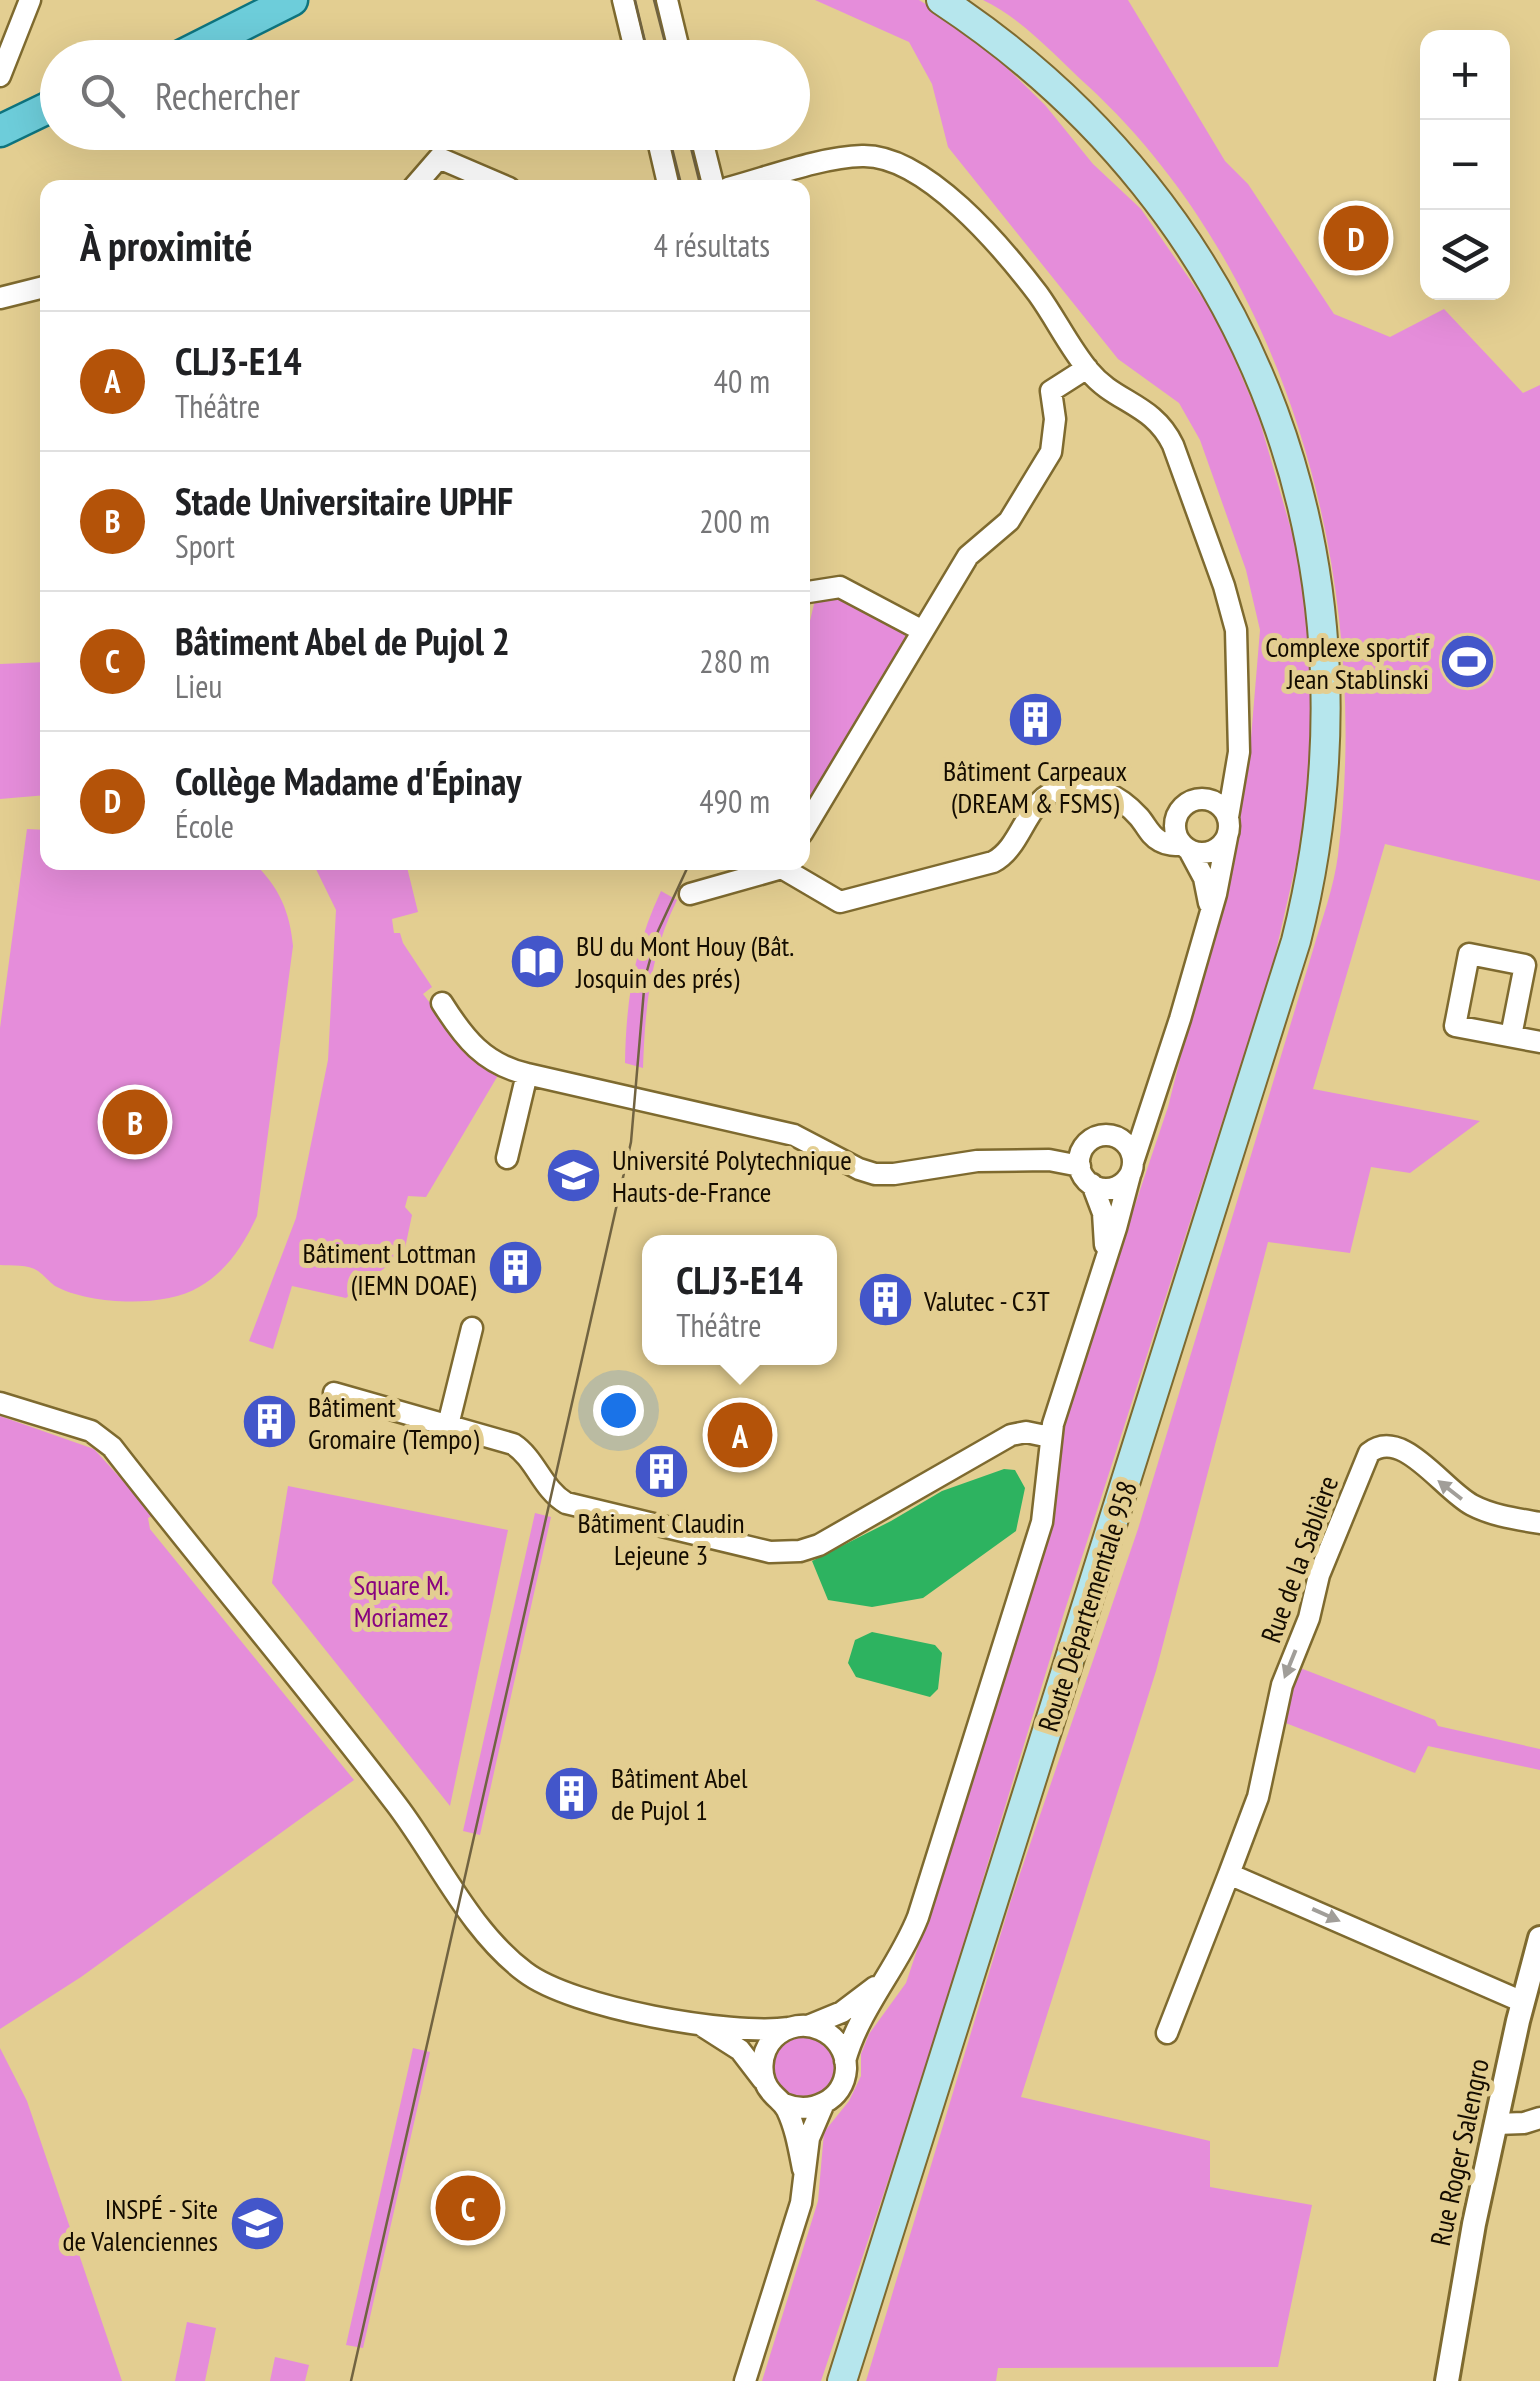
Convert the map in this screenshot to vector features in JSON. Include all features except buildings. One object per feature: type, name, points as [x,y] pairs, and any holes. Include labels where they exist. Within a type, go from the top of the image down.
[{"type":"main road","points":[[184,40],[264,0]]},
{"type":"main road","points":[[213,40],[292,0]]},
{"type":"main road","name":"Route Départementale 958","points":[[842,2381],[1292,958],[1320,828],[1326,767],[1328,691],[1318,579],[1306,515],[1290,462],[1244,344],[1180,232],[1119,154],[1016,54],[940,0]]},
{"type":"main road","points":[[1,133],[40,112]]},
{"type":"main road","points":[[1,133],[40,122]]},
{"type":"street","points":[[0,76],[30,0]]},
{"type":"street","points":[[623,0],[633,40]]},
{"type":"street","points":[[667,0],[677,40]]},
{"type":"street","points":[[660,150],[667,180]]},
{"type":"street","points":[[704,150],[712,180]]},
{"type":"street","points":[[745,2381],[801,2204],[809,2138],[824,2104],[840,2088],[861,2019],[918,1918],[1042,1522],[1050,1437],[1210,915],[1239,737],[1239,660],[1233,615],[1164,428],[1150,413],[1103,384],[1087,368],[1022,274],[958,207],[907,166],[857,156],[760,180]]},
{"type":"street","points":[[420,180],[438,158],[490,180]]},
{"type":"street","points":[[0,298],[40,288]]},
{"type":"street","points":[[810,820],[968,556],[1008,521],[1052,452],[1055,419],[1051,391],[1087,368]]},
{"type":"street","points":[[810,591],[846,588],[923,631]]},
{"type":"street","points":[[1210,915],[1204,878],[1177,835],[1176,820],[1180,810],[1220,776],[1239,737]]},
{"type":"street","points":[[791,870],[840,902],[993,862],[1006,854],[1045,796],[1066,788],[1101,790],[1118,796],[1157,840],[1201,853],[1213,850],[1227,827]]},
{"type":"street","points":[[1194,800],[1216,802],[1227,827]]},
{"type":"street","points":[[690,894],[767,870]]},
{"type":"street","points":[[1511,1036],[1525,965],[1470,954],[1455,1026],[1540,1042]]},
{"type":"street","points":[[442,1003],[478,1051],[504,1067],[794,1135],[875,1174],[977,1161],[1039,1159],[1113,1188],[1131,1168]]},
{"type":"street","points":[[507,1158],[526,1074]]},
{"type":"street","points":[[1104,1258],[1103,1213],[1086,1175],[1086,1145],[1096,1137],[1109,1135],[1153,1098]]},
{"type":"street","points":[[1109,1135],[1125,1142],[1131,1168]]},
{"type":"street","points":[[448,1425],[472,1328]]},
{"type":"street","points":[[334,1393],[518,1447],[552,1493],[566,1504],[770,1552],[800,1551],[818,1545],[1011,1434],[1026,1432],[1050,1437]]},
{"type":"street","points":[[0,1402],[91,1432],[112,1447],[398,1806],[482,1928],[512,1962],[538,1982],[566,1995],[693,2022],[763,2030],[799,2027],[833,2037],[846,2062]]},
{"type":"street","name":"Rue de la Sablière","points":[[1167,2032],[1258,1797],[1282,1685],[1309,1618],[1319,1575],[1369,1453],[1384,1445],[1404,1449],[1471,1504],[1540,1523]]},
{"type":"street","points":[[1229,1874],[1529,1996]]},
{"type":"street","name":"Rue Roger Salengro","points":[[1447,2381],[1463,2277],[1540,1938]]},
{"type":"street","points":[[765,2082],[765,2053],[774,2038],[842,2012],[888,1976]]},
{"type":"street","points":[[693,2022],[734,2044],[784,2104],[796,2134],[803,2169]]},
{"type":"street","points":[[784,2104],[801,2109],[824,2104]]},
{"type":"street","points":[[1496,2124],[1524,2124],[1540,2118]]},
{"type":"green space","points":[[815,0],[919,0],[968,30],[1045,105],[1093,164],[1141,209],[1218,320],[1258,415],[1299,557],[1313,669],[1315,781],[1273,964],[1064,1613],[924,2073],[821,2381],[762,2381],[818,2201],[824,2132],[849,2101],[861,2076],[861,2054],[869,2034],[906,1983],[1055,1517],[1056,1472],[1070,1398],[1168,1107],[1231,857],[1251,738],[1260,630],[1246,570],[1200,440],[1179,403],[1118,359],[948,147],[932,84],[909,42]]},
{"type":"green space","points":[[983,0],[1128,0],[1225,161],[1248,184],[1334,314],[1390,337],[1444,309],[1523,393],[1540,385],[1540,881],[1385,844],[1313,1089],[1480,1121],[1410,1173],[1371,1167],[1350,1253],[1268,1242],[1156,1671],[1021,2097],[1210,2141],[1210,2187],[1312,2205],[1278,2367],[998,2368],[996,2381],[866,2381],[1011,1900],[1138,1529],[1327,903],[1338,855],[1345,752],[1342,648],[1328,543],[1302,440],[1266,341],[1218,248],[1159,162],[1038,39]]},
{"type":"green space","points":[[831,594],[912,631],[810,804],[810,621],[815,600]]},
{"type":"green space","points":[[40,662],[40,796],[0,799],[0,664]]},
{"type":"green space","points":[[27,829],[40,830],[40,870],[260,870],[270,881],[286,911],[293,946],[257,1216],[240,1247],[209,1281],[184,1294],[127,1302],[70,1292],[30,1267],[0,1265],[0,1028]]},
{"type":"green space","points":[[316,870],[408,870],[418,912],[392,919],[394,933],[400,933],[432,987],[423,994],[454,1034],[500,1072],[426,1197],[408,1196],[405,1207],[412,1215],[404,1253],[346,1298],[292,1286],[273,1349],[249,1341],[296,1218],[328,1060],[336,910]]},
{"type":"green space","points":[[661,891],[677,900],[651,982],[643,1068],[625,1063],[627,1018],[638,954]]},
{"type":"green space","points":[[0,1416],[94,1449],[154,1515],[148,1518],[150,1529],[354,1780],[81,1977],[0,2029]]},
{"type":"green space","name":"Square M. Moriamez","points":[[288,1486],[508,1530],[450,1806],[272,1583]]},
{"type":"green space","points":[[535,1513],[551,1517],[480,1835],[463,1831]]},
{"type":"green space","points":[[1295,1666],[1435,1720],[1438,1726],[1540,1749],[1540,1770],[1428,1746],[1415,1773],[1283,1722]]},
{"type":"green space","points":[[804,2036],[826,2045],[835,2067],[826,2089],[804,2098],[782,2089],[773,2067],[782,2045]]},
{"type":"green space","points":[[0,2048],[27,2101],[122,2381],[0,2381]]},
{"type":"green space","points":[[413,2048],[430,2052],[363,2348],[346,2345]]},
{"type":"green space","points":[[187,2322],[216,2328],[205,2381],[175,2381]]},
{"type":"green space","points":[[275,2357],[309,2365],[305,2381],[270,2381]]},
{"type":"shaded area","points":[[1004,1469],[1015,1470],[1025,1488],[1016,1531],[923,1598],[872,1607],[828,1600],[812,1561],[942,1491]]},
{"type":"shaded area","points":[[872,1632],[935,1645],[942,1653],[938,1689],[930,1697],[856,1677],[848,1663],[855,1640]]},
{"type":"tram line","points":[[635,0],[645,40]]},
{"type":"tram line","points":[[654,0],[664,40]]},
{"type":"tram line","points":[[672,150],[680,180]]},
{"type":"tram line","points":[[692,150],[699,180]]},
{"type":"tram line","points":[[351,2381],[631,1142],[645,978],[658,931],[686,870]]},
{"type":"place","name":"Collège Madame d'Épinay","points":[[1356,238]]},
{"type":"place","name":"Complexe sportif Jean Stablinski","points":[[1468,662]]},
{"type":"place","name":"Bâtiment Carpeaux (DREAM & FSMS)","points":[[1035,719]]},
{"type":"place","name":"BU du Mont Houy (Bât. Josquin des prés)","points":[[537,961]]},
{"type":"place","name":"Stade Universitaire UPHF","points":[[135,1122]]},
{"type":"place","name":"Université Polytechnique Hauts-de-France","points":[[573,1175]]},
{"type":"place","name":"Bâtiment Lottman (IEMN DOAE)","points":[[515,1268]]},
{"type":"place","name":"Valutec - C3T","points":[[885,1300]]},
{"type":"place","name":"Bâtiment Gromaire (Tempo)","points":[[269,1422]]},
{"type":"place","name":"CLJ3-E14","points":[[740,1435]]},
{"type":"place","name":"Bâtiment Claudin Lejeune 3","points":[[661,1471]]},
{"type":"place","name":"Bâtiment Abel de Pujol 1","points":[[572,1793]]},
{"type":"place","name":"Bâtiment Abel de Pujol 2","points":[[468,2208]]},
{"type":"place","name":"INSPÉ - Site de Valenciennes","points":[[257,2224]]}]
